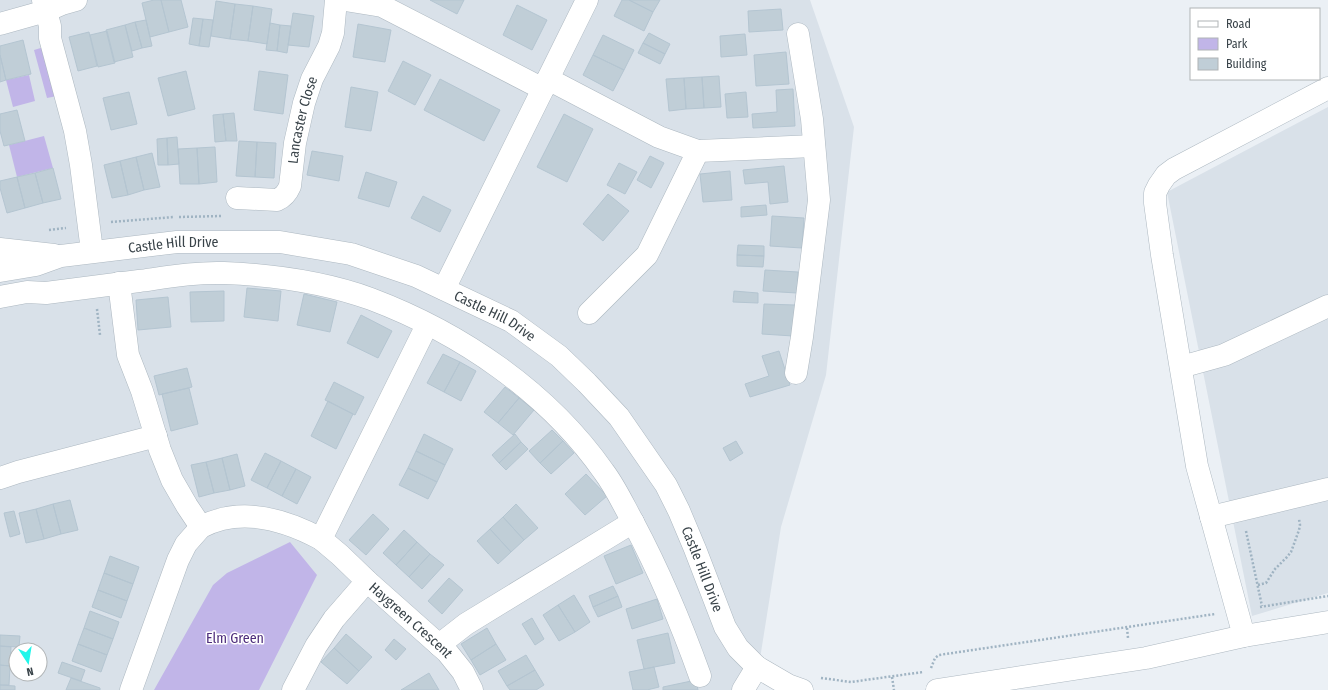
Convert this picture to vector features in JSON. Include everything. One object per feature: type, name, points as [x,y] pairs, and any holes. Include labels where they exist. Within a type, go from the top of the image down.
[{"type":"street","points":[[0,24],[44,6],[62,4],[76,0]]},
{"type":"street","name":"Lancaster Close","points":[[237,198],[277,200],[283,197],[287,192],[291,180],[295,143],[308,91],[316,68],[329,46],[333,33],[336,0]]},
{"type":"street","points":[[345,0],[382,6],[659,137],[698,151],[814,146]]},
{"type":"street","points":[[444,289],[587,0]]},
{"type":"street","points":[[44,6],[50,26],[50,38],[75,131],[92,251]]},
{"type":"street","points":[[796,373],[802,337],[819,200],[812,119],[798,34]]},
{"type":"street","points":[[1244,636],[1196,466],[1162,255],[1155,194],[1166,175],[1174,169],[1328,88]]},
{"type":"street","points":[[589,313],[647,255],[698,151]]},
{"type":"street","name":"Castle Hill Drive","points":[[0,271],[36,265],[61,256],[92,251],[177,242],[280,242],[350,254],[416,276],[510,321],[559,356],[588,383],[619,417],[666,485],[679,511],[714,596],[725,627],[738,648],[757,667],[788,685],[802,690]]},
{"type":"street","name":"Castle Hill Drive","points":[[0,249],[61,256]]},
{"type":"street","points":[[0,297],[23,292],[46,293],[206,273],[270,276],[331,288],[369,299],[427,324],[498,366],[546,407],[582,443],[619,495],[649,552],[684,631],[700,676]]},
{"type":"street","points":[[119,283],[128,355],[142,391],[172,480],[201,527]]},
{"type":"street","points":[[1181,367],[1224,354],[1328,306]]},
{"type":"street","points":[[321,539],[427,324]]},
{"type":"street","points":[[0,478],[156,436]]},
{"type":"street","points":[[1211,517],[1242,511],[1328,489]]},
{"type":"street","points":[[131,690],[178,560],[186,544],[201,527],[214,521],[229,518],[263,517],[284,522],[321,539],[367,581]]},
{"type":"street","points":[[439,644],[466,624],[633,522]]},
{"type":"street","name":"Haygreen Crescent","points":[[293,690],[316,646],[334,619],[367,581],[439,644],[463,672],[472,690]]},
{"type":"street","points":[[937,690],[1146,658],[1244,636],[1328,622]]},
{"type":"street","points":[[743,690],[757,667]]},
{"type":"path","points":[[1258,585],[1266,583],[1275,569],[1288,557],[1291,552],[1300,527],[1295,498]]},
{"type":"path","points":[[1242,511],[1262,606]]},
{"type":"path","points":[[892,677],[894,690]]},
{"type":"shaded area","points":[[0,0],[810,0],[854,127],[826,375],[781,527],[755,690],[0,690]]},
{"type":"shaded area","points":[[1328,107],[1328,593],[1252,616],[1167,192]]},
{"type":"green space","points":[[44,47],[57,96],[47,98],[34,50]]},
{"type":"green space","points":[[29,75],[35,101],[13,107],[6,80]]},
{"type":"green space","points":[[44,136],[53,168],[17,177],[9,145]]},
{"type":"green space","name":"Elm Green","points":[[290,542],[317,575],[259,690],[154,690],[213,585],[227,573]]},
{"type":"building","points":[[161,0],[169,32],[150,37],[142,3]]},
{"type":"building","points":[[161,0],[181,0],[188,27],[169,32]]},
{"type":"building","points":[[430,0],[464,0],[457,14]]},
{"type":"building","points":[[622,0],[629,0],[653,12],[644,31],[614,16]]},
{"type":"building","points":[[629,0],[660,0],[653,12]]},
{"type":"building","points":[[216,1],[235,4],[230,39],[211,36]]},
{"type":"building","points":[[235,4],[253,6],[248,41],[230,39]]},
{"type":"building","points":[[517,5],[547,20],[532,50],[503,35]]},
{"type":"building","points":[[253,6],[272,9],[267,44],[248,41]]},
{"type":"building","points":[[781,9],[783,30],[749,32],[748,11]]},
{"type":"building","points":[[293,13],[314,16],[309,47],[288,45]]},
{"type":"building","points":[[193,18],[203,19],[199,46],[189,44]]},
{"type":"building","points":[[203,19],[213,20],[209,47],[199,46]]},
{"type":"building","points":[[146,20],[152,46],[142,48],[135,22]]},
{"type":"building","points":[[135,22],[142,48],[132,51],[125,25]]},
{"type":"building","points":[[270,23],[280,25],[277,51],[266,50]]},
{"type":"building","points":[[358,24],[391,30],[385,62],[353,57]]},
{"type":"building","points":[[125,25],[133,57],[114,62],[106,30]]},
{"type":"building","points":[[280,25],[291,26],[287,53],[277,51]]},
{"type":"building","points":[[107,31],[115,63],[98,67],[90,35]]},
{"type":"building","points":[[89,32],[97,66],[78,71],[69,37]]},
{"type":"building","points":[[649,33],[670,44],[665,54],[643,43]]},
{"type":"building","points":[[745,34],[747,55],[721,57],[720,36]]},
{"type":"building","points":[[603,35],[634,50],[624,70],[593,55]]},
{"type":"building","points":[[23,40],[31,74],[6,80],[0,55],[0,46]]},
{"type":"building","points":[[643,43],[665,54],[660,64],[638,53]]},
{"type":"building","points":[[786,52],[789,84],[756,86],[754,55]]},
{"type":"building","points":[[0,55],[6,80],[0,82]]},
{"type":"building","points":[[593,55],[624,70],[613,91],[583,75]]},
{"type":"building","points":[[403,61],[431,75],[415,105],[388,91]]},
{"type":"building","points":[[186,71],[195,109],[168,116],[158,78]]},
{"type":"building","points":[[259,71],[288,75],[283,114],[254,110]]},
{"type":"building","points":[[719,76],[721,107],[704,108],[702,77]]},
{"type":"building","points":[[702,77],[704,108],[686,109],[684,78]]},
{"type":"building","points":[[684,78],[686,109],[669,111],[666,79]]},
{"type":"building","points":[[440,79],[500,110],[484,141],[424,110]]},
{"type":"building","points":[[351,87],[378,92],[371,131],[345,127]]},
{"type":"building","points":[[793,89],[795,126],[753,128],[752,114],[777,112],[776,90]]},
{"type":"building","points":[[129,92],[137,124],[111,130],[103,98]]},
{"type":"building","points":[[746,92],[748,117],[727,118],[725,94]]},
{"type":"building","points":[[17,110],[25,141],[4,146],[0,131],[0,114]]},
{"type":"building","points":[[234,113],[237,141],[226,141],[223,114]]},
{"type":"building","points":[[223,114],[226,141],[215,142],[213,115]]},
{"type":"building","points":[[564,114],[593,129],[567,182],[537,167]]},
{"type":"building","points":[[177,137],[179,164],[168,165],[167,138]]},
{"type":"building","points":[[167,138],[168,165],[158,165],[157,139]]},
{"type":"building","points":[[239,141],[257,142],[255,177],[236,176]]},
{"type":"building","points":[[257,142],[276,143],[274,178],[255,177]]},
{"type":"building","points":[[215,147],[217,182],[199,184],[197,148]]},
{"type":"building","points":[[197,148],[199,184],[180,184],[178,149]]},
{"type":"building","points":[[312,151],[343,156],[339,181],[307,175]]},
{"type":"building","points":[[152,153],[160,187],[144,190],[136,157]]},
{"type":"building","points":[[650,156],[664,163],[651,188],[637,180]]},
{"type":"building","points":[[136,157],[144,190],[128,195],[120,161]]},
{"type":"building","points":[[120,161],[128,195],[112,198],[104,165]]},
{"type":"building","points":[[619,163],[637,172],[625,194],[607,185]]},
{"type":"building","points":[[784,166],[788,202],[770,204],[768,182],[745,184],[743,170]]},
{"type":"building","points":[[53,168],[61,199],[43,203],[35,173]]},
{"type":"building","points":[[730,171],[732,200],[703,202],[700,174]]},
{"type":"building","points":[[366,172],[397,182],[389,207],[358,198]]},
{"type":"building","points":[[35,173],[43,203],[25,208],[17,177]]},
{"type":"building","points":[[17,177],[25,208],[7,213],[0,188],[0,181]]},
{"type":"building","points":[[608,194],[629,211],[603,241],[583,224]]},
{"type":"building","points":[[423,196],[451,210],[440,232],[411,218]]},
{"type":"building","points":[[766,205],[767,215],[741,217],[741,207]]},
{"type":"building","points":[[772,216],[804,218],[802,248],[770,246]]},
{"type":"building","points":[[738,245],[764,246],[764,256],[737,255]]},
{"type":"building","points":[[737,255],[764,256],[763,267],[737,266]]},
{"type":"building","points":[[765,270],[798,272],[797,293],[763,291]]},
{"type":"building","points":[[247,288],[281,291],[278,321],[244,317]]},
{"type":"building","points":[[224,291],[224,321],[191,322],[190,292]]},
{"type":"building","points":[[734,291],[758,293],[758,303],[733,302]]},
{"type":"building","points":[[304,294],[337,302],[330,332],[297,325]]},
{"type":"building","points":[[168,297],[171,327],[138,330],[136,300]]},
{"type":"building","points":[[764,304],[795,305],[793,336],[762,334]]},
{"type":"building","points":[[361,315],[392,331],[378,358],[347,343]]},
{"type":"building","points":[[779,351],[790,385],[750,397],[745,384],[769,376],[762,356]]},
{"type":"building","points":[[443,354],[460,362],[444,392],[427,383]]},
{"type":"building","points":[[460,362],[476,371],[461,401],[444,392]]},
{"type":"building","points":[[187,368],[192,387],[159,395],[154,376]]},
{"type":"building","points":[[334,382],[364,397],[355,415],[325,400]]},
{"type":"building","points":[[505,387],[519,398],[498,423],[484,412]]},
{"type":"building","points":[[189,388],[198,424],[171,431],[162,394]]},
{"type":"building","points":[[519,398],[534,410],[513,435],[498,423]]},
{"type":"building","points":[[328,401],[353,414],[336,449],[311,436]]},
{"type":"building","points":[[552,430],[563,441],[540,463],[529,451]]},
{"type":"building","points":[[424,434],[453,449],[445,465],[416,451]]},
{"type":"building","points":[[515,434],[521,442],[499,463],[492,455]]},
{"type":"building","points":[[563,441],[574,453],[551,474],[540,463]]},
{"type":"building","points":[[736,441],[743,453],[730,461],[723,448]]},
{"type":"building","points":[[521,442],[528,449],[506,470],[499,463]]},
{"type":"building","points":[[416,451],[445,465],[437,482],[408,468]]},
{"type":"building","points":[[265,453],[281,461],[267,488],[251,480]]},
{"type":"building","points":[[237,454],[245,486],[230,490],[222,458]]},
{"type":"building","points":[[222,458],[230,490],[214,493],[206,462]]},
{"type":"building","points":[[281,461],[296,469],[282,496],[267,488]]},
{"type":"building","points":[[206,462],[214,493],[199,497],[191,465]]},
{"type":"building","points":[[408,468],[437,482],[428,499],[399,485]]},
{"type":"building","points":[[296,469],[311,477],[297,504],[282,496]]},
{"type":"building","points":[[586,474],[607,496],[585,515],[565,494]]},
{"type":"building","points":[[70,500],[78,530],[61,534],[53,504]]},
{"type":"building","points":[[53,504],[61,534],[44,539],[36,509]]},
{"type":"building","points":[[516,504],[538,528],[524,540],[503,517]]},
{"type":"building","points":[[36,509],[44,539],[26,543],[19,513]]},
{"type":"building","points":[[14,511],[20,534],[10,537],[4,513]]},
{"type":"building","points":[[373,514],[389,529],[366,555],[349,540]]},
{"type":"building","points":[[503,517],[524,540],[511,552],[490,529]]},
{"type":"building","points":[[490,529],[511,552],[498,564],[477,541]]},
{"type":"building","points":[[404,530],[417,542],[396,565],[383,553]]},
{"type":"building","points":[[417,542],[430,554],[409,577],[396,565]]},
{"type":"building","points":[[631,545],[643,573],[616,584],[604,556]]},
{"type":"building","points":[[430,554],[444,565],[422,589],[409,577]]},
{"type":"building","points":[[110,556],[139,567],[133,584],[104,573]]},
{"type":"building","points":[[104,573],[133,584],[127,601],[98,590]]},
{"type":"building","points":[[449,578],[463,590],[442,614],[428,601]]},
{"type":"building","points":[[613,586],[618,596],[593,607],[589,596]]},
{"type":"building","points":[[98,590],[127,601],[121,618],[92,607]]},
{"type":"building","points":[[574,595],[590,622],[575,632],[558,605]]},
{"type":"building","points":[[618,596],[622,607],[598,617],[593,607]]},
{"type":"building","points":[[657,599],[663,619],[632,629],[626,609]]},
{"type":"building","points":[[558,605],[575,632],[559,641],[543,615]]},
{"type":"building","points":[[90,611],[119,622],[113,639],[84,628]]},
{"type":"building","points":[[532,618],[544,639],[535,645],[522,624]]},
{"type":"building","points":[[84,628],[113,639],[107,655],[78,644]]},
{"type":"building","points":[[487,628],[496,644],[471,660],[461,644]]},
{"type":"building","points":[[668,633],[675,663],[644,669],[637,640]]},
{"type":"building","points":[[346,634],[372,657],[359,671],[334,648]]},
{"type":"building","points":[[0,635],[20,636],[19,642],[8,642],[8,646],[0,646]]},
{"type":"building","points":[[394,639],[406,649],[396,660],[385,650]]},
{"type":"building","points":[[78,644],[107,655],[101,672],[72,661]]},
{"type":"building","points":[[496,644],[506,660],[480,675],[471,660]]},
{"type":"building","points":[[0,646],[8,647],[8,666],[0,665]]},
{"type":"building","points":[[334,648],[359,671],[347,684],[321,662]]},
{"type":"building","points":[[526,655],[535,670],[507,686],[498,671]]},
{"type":"building","points":[[62,662],[85,670],[81,681],[58,673]]},
{"type":"building","points":[[0,665],[8,666],[9,685],[0,685]]},
{"type":"building","points":[[654,667],[659,687],[647,690],[633,690],[629,672]]},
{"type":"building","points":[[535,670],[544,685],[536,690],[510,690],[507,686]]},
{"type":"building","points":[[429,673],[439,690],[401,690]]},
{"type":"building","points":[[71,678],[100,688],[100,690],[66,690]]},
{"type":"building","points":[[696,680],[698,690],[663,690],[663,687]]},
{"type":"building","points":[[0,685],[15,686],[15,690],[0,690]]}]
